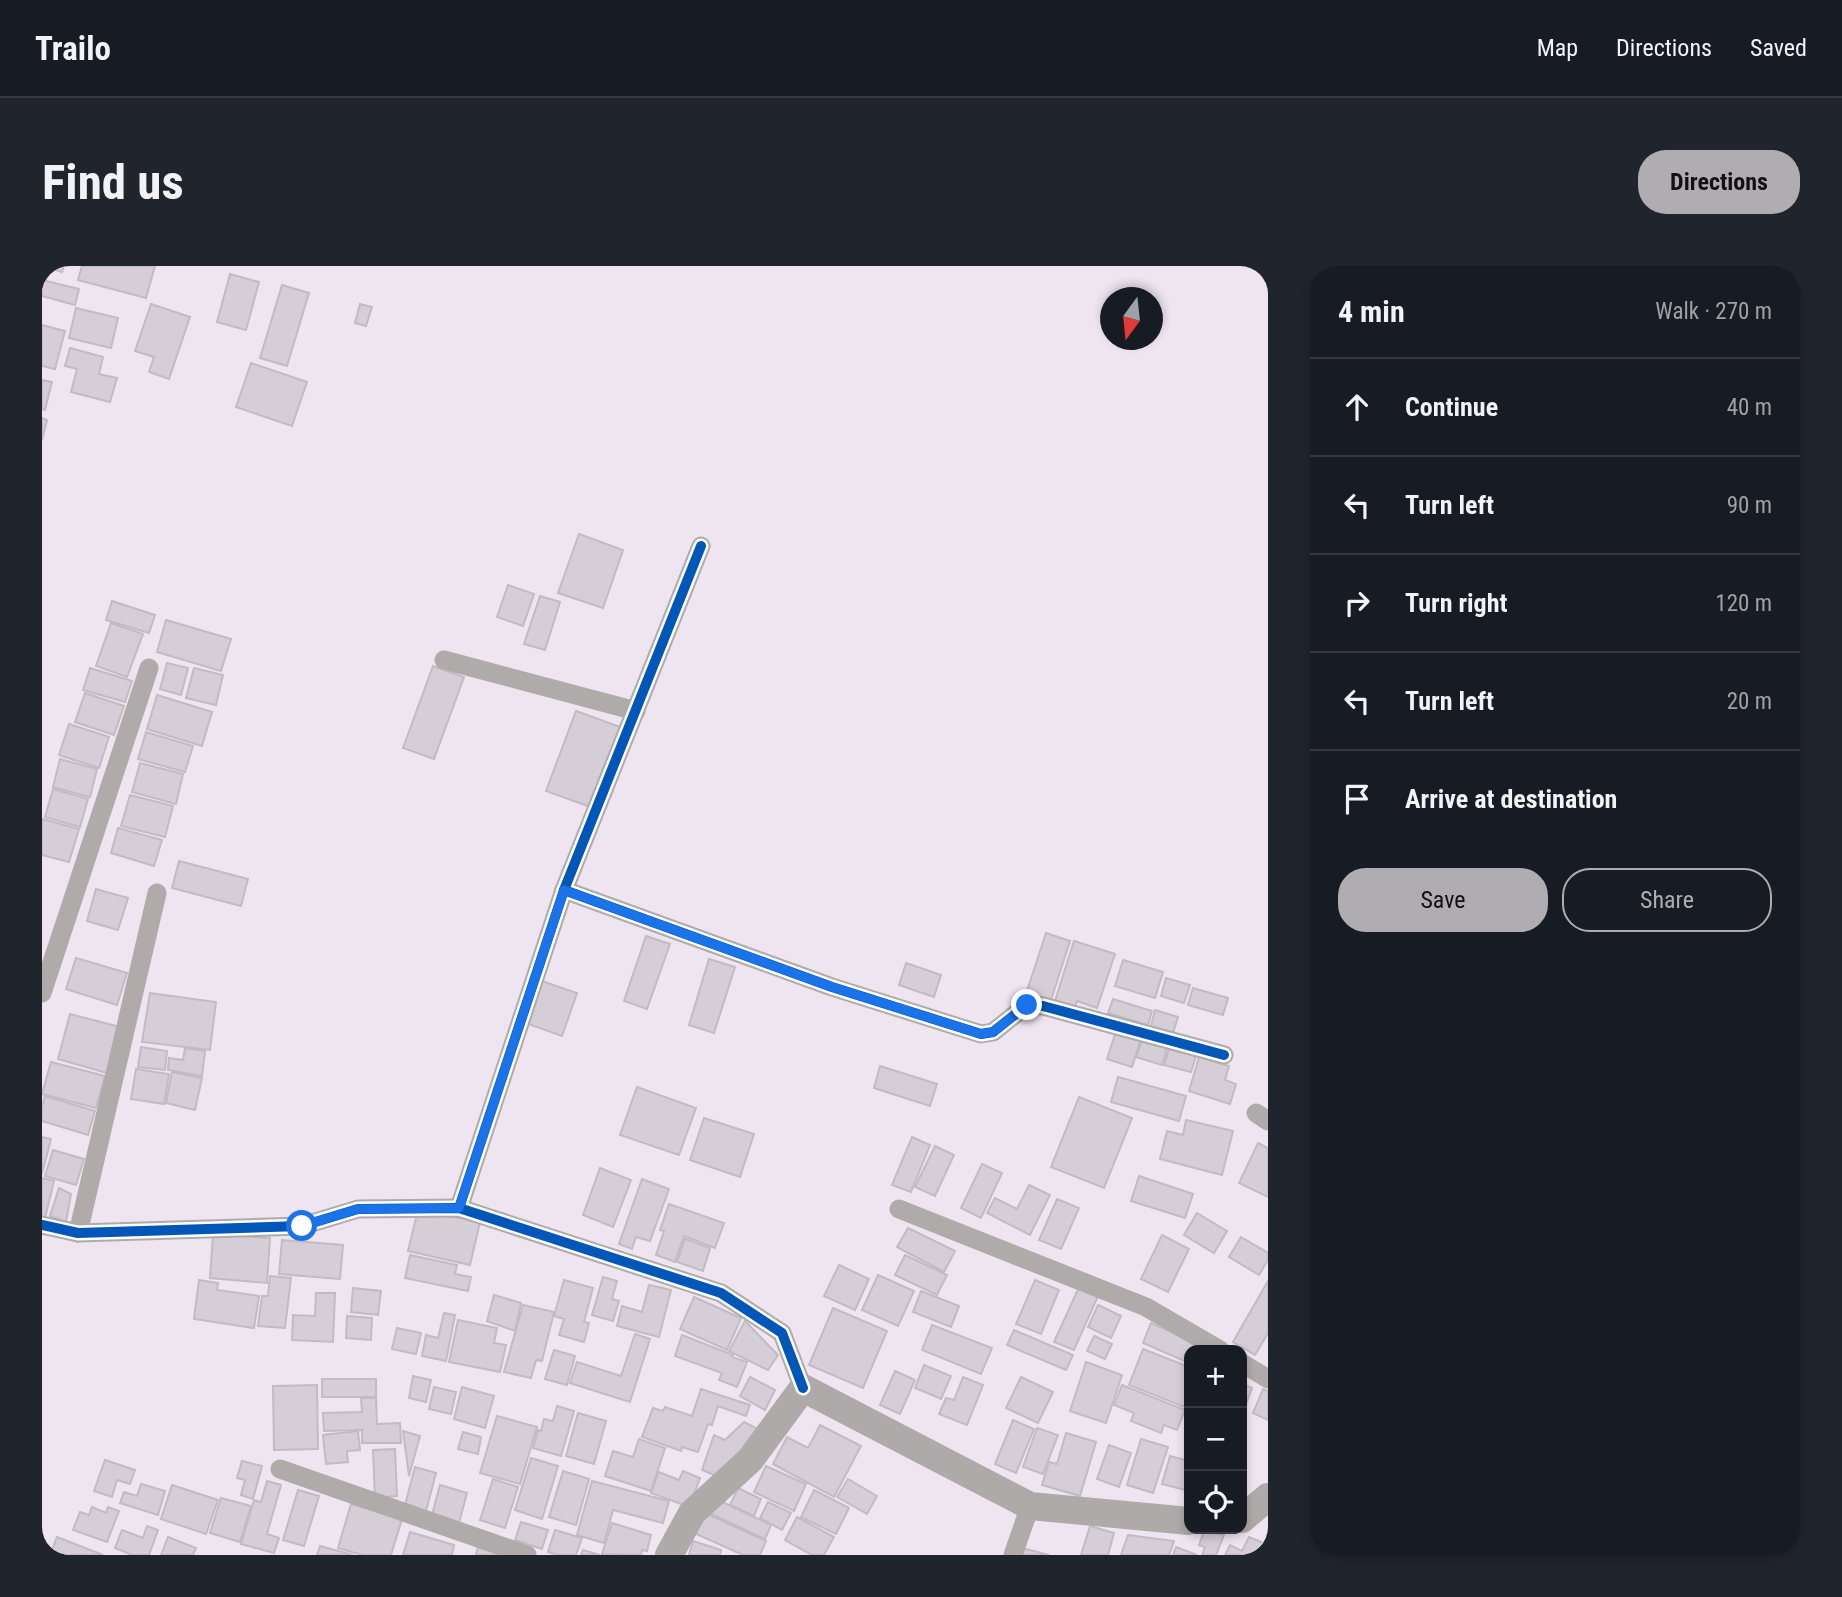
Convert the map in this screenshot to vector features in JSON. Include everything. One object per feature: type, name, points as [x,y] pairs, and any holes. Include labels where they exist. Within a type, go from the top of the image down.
[{"type":"street","points":[[459,1208],[564,890],[701,546]]},
{"type":"street","points":[[444,660],[636,711]]},
{"type":"street","points":[[42,993],[149,668]]},
{"type":"street","points":[[564,890],[832,987],[981,1034],[993,1032],[1027,1005],[1043,1006],[1224,1055]]},
{"type":"street","points":[[78,1233],[157,893]]},
{"type":"street","points":[[42,1225],[78,1233],[302,1226],[358,1209],[459,1208],[721,1293],[782,1332],[803,1388],[1030,1506],[1184,1521]]},
{"type":"street","points":[[899,1209],[1146,1307],[1211,1345]]},
{"type":"street","points":[[1247,1366],[1268,1379]]},
{"type":"street","points":[[669,1555],[692,1513],[750,1461],[803,1388]]},
{"type":"street","points":[[279,1469],[527,1555]]},
{"type":"street","points":[[1247,1515],[1268,1497]]},
{"type":"street","points":[[1013,1555],[1030,1506]]},
{"type":"building","points":[[42,266],[64,266],[62,272]]},
{"type":"building","points":[[82,266],[155,266],[146,298],[78,280]]},
{"type":"building","points":[[230,274],[259,282],[246,330],[217,322]]},
{"type":"building","points":[[42,280],[79,289],[75,305],[42,296]]},
{"type":"building","points":[[282,285],[309,293],[287,366],[260,358]]},
{"type":"building","points":[[151,304],[190,317],[169,379],[149,372],[154,357],[135,351]]},
{"type":"building","points":[[360,304],[372,307],[366,326],[355,323]]},
{"type":"building","points":[[76,308],[118,318],[111,348],[69,338]]},
{"type":"building","points":[[42,325],[65,331],[55,369],[42,366]]},
{"type":"building","points":[[70,348],[103,357],[99,374],[117,378],[110,402],[71,392],[77,369],[65,366]]},
{"type":"building","points":[[251,363],[307,382],[292,426],[236,407]]},
{"type":"building","points":[[42,380],[52,382],[45,410],[42,409]]},
{"type":"building","points":[[42,418],[47,420],[42,440]]},
{"type":"building","points":[[579,534],[623,550],[603,608],[558,593]]},
{"type":"building","points":[[508,585],[534,594],[523,626],[497,617]]},
{"type":"building","points":[[540,596],[560,602],[545,650],[524,644]]},
{"type":"building","points":[[112,601],[155,615],[149,633],[106,620]]},
{"type":"building","points":[[166,620],[231,639],[221,671],[157,652]]},
{"type":"building","points":[[111,623],[143,634],[127,677],[96,666]]},
{"type":"building","points":[[167,663],[188,668],[181,695],[160,689]]},
{"type":"building","points":[[433,666],[464,677],[434,759],[403,748]]},
{"type":"building","points":[[90,668],[132,681],[125,702],[83,690]]},
{"type":"building","points":[[194,668],[223,675],[216,705],[186,698]]},
{"type":"building","points":[[85,693],[124,706],[114,735],[75,722]]},
{"type":"building","points":[[157,695],[212,712],[202,746],[147,729]]},
{"type":"building","points":[[576,711],[623,728],[593,808],[546,791]]},
{"type":"building","points":[[69,724],[109,737],[99,768],[59,755]]},
{"type":"building","points":[[146,732],[193,746],[185,772],[138,759]]},
{"type":"building","points":[[60,759],[97,769],[90,797],[53,787]]},
{"type":"building","points":[[140,763],[183,774],[176,804],[132,792]]},
{"type":"building","points":[[53,789],[88,799],[80,827],[45,817]]},
{"type":"building","points":[[130,795],[173,806],[165,837],[121,826]]},
{"type":"building","points":[[42,819],[79,829],[69,862],[42,855]]},
{"type":"building","points":[[118,828],[162,840],[154,866],[111,853]]},
{"type":"building","points":[[179,861],[248,879],[241,906],[172,888]]},
{"type":"building","points":[[96,889],[128,898],[118,930],[87,921]]},
{"type":"building","points":[[1046,933],[1070,941],[1050,1003],[1026,994]]},
{"type":"building","points":[[646,936],[670,944],[647,1009],[624,1001]]},
{"type":"building","points":[[1074,941],[1115,954],[1097,1008],[1077,1001],[1075,1007],[1055,1001]]},
{"type":"building","points":[[76,958],[127,973],[117,1005],[66,989]]},
{"type":"building","points":[[709,959],[735,967],[714,1033],[689,1025]]},
{"type":"building","points":[[1123,960],[1163,972],[1155,998],[1115,986]]},
{"type":"building","points":[[906,963],[941,975],[934,997],[899,985]]},
{"type":"building","points":[[1166,978],[1190,985],[1184,1003],[1161,996]]},
{"type":"building","points":[[542,981],[577,993],[562,1036],[528,1024]]},
{"type":"building","points":[[1193,988],[1228,998],[1223,1015],[1188,1005]]},
{"type":"building","points":[[150,993],[216,1002],[210,1050],[142,1042]]},
{"type":"building","points":[[1113,999],[1152,1011],[1148,1025],[1108,1013]]},
{"type":"building","points":[[1155,1010],[1178,1017],[1173,1033],[1151,1026]]},
{"type":"building","points":[[70,1014],[120,1027],[107,1073],[58,1059]]},
{"type":"building","points":[[1117,1028],[1142,1036],[1132,1067],[1107,1059]]},
{"type":"building","points":[[1143,1037],[1168,1045],[1162,1065],[1136,1057]]},
{"type":"building","points":[[141,1047],[167,1051],[165,1070],[138,1067]]},
{"type":"building","points":[[185,1048],[205,1051],[202,1076],[168,1070],[169,1058],[183,1060]]},
{"type":"building","points":[[1169,1049],[1196,1056],[1191,1072],[1164,1065]]},
{"type":"building","points":[[1199,1057],[1229,1066],[1225,1080],[1236,1084],[1230,1104],[1189,1091]]},
{"type":"building","points":[[51,1062],[105,1076],[96,1108],[42,1094]]},
{"type":"building","points":[[880,1066],[937,1084],[930,1106],[874,1088]]},
{"type":"building","points":[[136,1069],[169,1074],[164,1104],[131,1099]]},
{"type":"building","points":[[172,1072],[202,1078],[195,1110],[166,1103]]},
{"type":"building","points":[[1118,1077],[1186,1096],[1179,1121],[1111,1102]]},
{"type":"building","points":[[637,1087],[696,1108],[679,1155],[620,1135]]},
{"type":"building","points":[[45,1096],[95,1111],[88,1135],[42,1121]]},
{"type":"building","points":[[1079,1097],[1132,1118],[1104,1188],[1051,1167]]},
{"type":"building","points":[[704,1118],[754,1134],[740,1177],[690,1160]]},
{"type":"building","points":[[1186,1120],[1233,1131],[1222,1175],[1160,1159],[1167,1131],[1183,1135]]},
{"type":"building","points":[[42,1137],[51,1139],[42,1174]]},
{"type":"building","points":[[912,1137],[930,1145],[911,1192],[892,1185]]},
{"type":"building","points":[[1258,1143],[1268,1148],[1268,1197],[1239,1183]]},
{"type":"building","points":[[935,1146],[954,1155],[935,1196],[915,1187]]},
{"type":"building","points":[[53,1150],[84,1159],[76,1185],[45,1176]]},
{"type":"building","points":[[982,1164],[1002,1173],[981,1218],[961,1208]]},
{"type":"building","points":[[600,1168],[631,1180],[613,1227],[583,1215]]},
{"type":"building","points":[[1139,1176],[1193,1194],[1185,1218],[1131,1201]]},
{"type":"building","points":[[42,1178],[54,1181],[45,1218],[42,1218]]},
{"type":"building","points":[[642,1179],[669,1189],[650,1241],[636,1237],[632,1249],[619,1244]]},
{"type":"building","points":[[1029,1185],[1050,1195],[1030,1235],[987,1213],[995,1198],[1017,1209]]},
{"type":"building","points":[[59,1188],[71,1194],[66,1222],[50,1216]]},
{"type":"building","points":[[1057,1199],[1079,1208],[1061,1249],[1039,1240]]},
{"type":"building","points":[[669,1204],[724,1223],[715,1248],[684,1236],[675,1262],[656,1255],[664,1231],[660,1230]]},
{"type":"building","points":[[418,1210],[480,1222],[470,1265],[408,1251]]},
{"type":"building","points":[[1197,1213],[1227,1231],[1214,1253],[1184,1235]]},
{"type":"building","points":[[908,1228],[955,1251],[944,1272],[897,1247]]},
{"type":"building","points":[[213,1234],[270,1238],[267,1283],[210,1278]]},
{"type":"building","points":[[1162,1235],[1189,1249],[1168,1292],[1141,1279]]},
{"type":"building","points":[[1241,1237],[1268,1253],[1268,1260],[1259,1275],[1229,1257]]},
{"type":"building","points":[[685,1239],[710,1248],[703,1271],[677,1262]]},
{"type":"building","points":[[282,1240],[343,1245],[340,1279],[279,1274]]},
{"type":"building","points":[[410,1255],[457,1265],[455,1274],[471,1277],[468,1291],[405,1278]]},
{"type":"building","points":[[905,1255],[947,1275],[937,1295],[895,1275]]},
{"type":"building","points":[[839,1265],[869,1279],[855,1310],[824,1296]]},
{"type":"building","points":[[878,1275],[914,1291],[898,1326],[862,1310]]},
{"type":"building","points":[[270,1276],[291,1278],[285,1328],[258,1326],[262,1296],[268,1296]]},
{"type":"building","points":[[603,1277],[617,1281],[612,1299],[619,1301],[613,1321],[592,1315]]},
{"type":"building","points":[[199,1280],[218,1283],[217,1290],[259,1296],[254,1328],[194,1319]]},
{"type":"building","points":[[564,1280],[593,1288],[584,1322],[589,1323],[584,1342],[559,1335],[564,1319],[554,1316]]},
{"type":"building","points":[[1035,1280],[1059,1290],[1041,1334],[1016,1324]]},
{"type":"building","points":[[1268,1281],[1268,1333],[1255,1355],[1247,1350],[1247,1345],[1233,1342]]},
{"type":"building","points":[[649,1285],[671,1290],[659,1337],[617,1326],[622,1306],[642,1312]]},
{"type":"building","points":[[1079,1287],[1098,1296],[1074,1350],[1054,1342]]},
{"type":"building","points":[[353,1288],[381,1291],[378,1315],[351,1312]]},
{"type":"building","points":[[921,1291],[959,1306],[951,1327],[913,1312]]},
{"type":"building","points":[[316,1293],[335,1293],[333,1342],[292,1340],[293,1315],[315,1316]]},
{"type":"building","points":[[494,1295],[521,1303],[515,1331],[487,1321]]},
{"type":"building","points":[[694,1297],[741,1318],[727,1350],[680,1329]]},
{"type":"building","points":[[523,1305],[554,1312],[542,1361],[536,1360],[531,1378],[504,1372]]},
{"type":"building","points":[[1098,1305],[1121,1316],[1111,1338],[1088,1327]]},
{"type":"building","points":[[833,1308],[887,1331],[863,1388],[809,1365]]},
{"type":"building","points":[[444,1313],[455,1315],[446,1361],[422,1356],[426,1335],[438,1338]]},
{"type":"building","points":[[347,1316],[372,1318],[371,1340],[346,1338]]},
{"type":"building","points":[[458,1320],[497,1328],[494,1343],[506,1345],[500,1372],[449,1362]]},
{"type":"building","points":[[745,1321],[778,1355],[768,1370],[729,1351]]},
{"type":"building","points":[[1151,1323],[1201,1345],[1184,1345],[1184,1361],[1143,1343]]},
{"type":"building","points":[[932,1325],[992,1348],[981,1374],[922,1350]]},
{"type":"building","points":[[397,1328],[421,1333],[416,1354],[392,1349]]},
{"type":"building","points":[[1014,1330],[1073,1355],[1066,1370],[1007,1345]]},
{"type":"building","points":[[635,1334],[650,1339],[630,1402],[570,1383],[577,1362],[621,1376]]},
{"type":"building","points":[[682,1335],[747,1362],[737,1387],[719,1380],[722,1373],[675,1356]]},
{"type":"building","points":[[1094,1336],[1112,1344],[1105,1359],[1087,1351]]},
{"type":"building","points":[[1143,1349],[1184,1365],[1184,1407],[1129,1385]]},
{"type":"building","points":[[554,1350],[575,1356],[567,1385],[545,1379]]},
{"type":"building","points":[[1086,1362],[1122,1375],[1106,1423],[1070,1411]]},
{"type":"building","points":[[924,1365],[951,1376],[941,1399],[915,1388]]},
{"type":"building","points":[[895,1371],[915,1380],[900,1414],[880,1405]]},
{"type":"building","points":[[413,1376],[431,1380],[426,1402],[409,1398]]},
{"type":"building","points":[[750,1377],[775,1390],[765,1410],[740,1396]]},
{"type":"building","points":[[963,1377],[983,1385],[967,1425],[939,1414],[946,1398],[954,1400]]},
{"type":"building","points":[[1021,1377],[1053,1392],[1038,1423],[1006,1408]]},
{"type":"building","points":[[322,1379],[376,1379],[376,1397],[322,1397]]},
{"type":"building","points":[[317,1385],[318,1449],[274,1450],[273,1386]]},
{"type":"building","points":[[1122,1385],[1184,1410],[1184,1412],[1177,1430],[1164,1425],[1161,1433],[1131,1421],[1134,1413],[1114,1405]]},
{"type":"building","points":[[1247,1386],[1252,1388],[1247,1402]]},
{"type":"building","points":[[434,1387],[456,1392],[451,1414],[429,1409]]},
{"type":"building","points":[[462,1387],[494,1396],[485,1428],[454,1419]]},
{"type":"building","points":[[701,1389],[750,1405],[746,1416],[718,1406],[698,1452],[682,1447],[681,1451],[642,1437],[653,1408],[663,1411],[665,1407],[692,1416]]},
{"type":"building","points":[[1263,1389],[1268,1391],[1268,1420],[1253,1413]]},
{"type":"building","points":[[361,1398],[376,1398],[377,1424],[400,1423],[401,1443],[362,1443],[362,1430],[324,1431],[323,1413],[362,1412]]},
{"type":"building","points":[[557,1406],[574,1411],[561,1456],[533,1448],[544,1419],[553,1421]]},
{"type":"building","points":[[578,1413],[606,1421],[594,1464],[566,1456]]},
{"type":"building","points":[[497,1416],[537,1427],[520,1484],[480,1473]]},
{"type":"building","points":[[1013,1420],[1034,1429],[1016,1473],[995,1464]]},
{"type":"building","points":[[744,1422],[760,1430],[724,1479],[702,1470],[714,1435],[725,1440]]},
{"type":"building","points":[[820,1425],[861,1446],[834,1497],[773,1464],[787,1437],[808,1448]]},
{"type":"building","points":[[1037,1428],[1058,1435],[1043,1474],[1023,1467]]},
{"type":"building","points":[[358,1431],[360,1450],[347,1451],[348,1462],[326,1464],[323,1435]]},
{"type":"building","points":[[403,1431],[420,1436],[409,1476]]},
{"type":"building","points":[[463,1432],[481,1437],[478,1454],[458,1449]]},
{"type":"building","points":[[1066,1433],[1096,1442],[1080,1496],[1042,1485],[1049,1462],[1057,1464]]},
{"type":"building","points":[[639,1439],[665,1448],[651,1491],[605,1476],[613,1451],[633,1457]]},
{"type":"building","points":[[1141,1439],[1168,1447],[1153,1493],[1127,1485]]},
{"type":"building","points":[[1109,1445],[1131,1453],[1119,1487],[1097,1479]]},
{"type":"building","points":[[395,1449],[397,1496],[375,1498],[373,1450]]},
{"type":"building","points":[[1170,1456],[1184,1460],[1184,1490],[1162,1484]]},
{"type":"building","points":[[531,1458],[558,1466],[542,1519],[515,1510]]},
{"type":"building","points":[[105,1460],[135,1470],[130,1484],[117,1480],[112,1497],[94,1491]]},
{"type":"building","points":[[242,1461],[262,1466],[253,1499],[241,1495],[245,1480],[237,1478]]},
{"type":"building","points":[[766,1466],[806,1484],[794,1511],[754,1492]]},
{"type":"building","points":[[415,1467],[436,1473],[426,1511],[405,1505]]},
{"type":"building","points":[[563,1471],[589,1479],[576,1525],[549,1517]]},
{"type":"building","points":[[683,1471],[700,1478],[689,1507],[651,1493],[659,1472],[679,1480]]},
{"type":"building","points":[[493,1479],[518,1487],[505,1528],[480,1520]]},
{"type":"building","points":[[848,1479],[877,1496],[867,1514],[837,1497]]},
{"type":"building","points":[[267,1481],[281,1485],[267,1534],[279,1538],[274,1553],[241,1544],[254,1500],[261,1502]]},
{"type":"building","points":[[592,1481],[669,1501],[663,1523],[613,1510],[604,1543],[577,1535]]},
{"type":"building","points":[[141,1484],[165,1491],[158,1515],[120,1503],[124,1492],[137,1496]]},
{"type":"building","points":[[172,1485],[218,1500],[206,1534],[161,1519]]},
{"type":"building","points":[[440,1485],[467,1493],[459,1523],[432,1515]]},
{"type":"building","points":[[738,1488],[761,1499],[754,1516],[730,1505]]},
{"type":"building","points":[[298,1490],[319,1496],[304,1546],[283,1540]]},
{"type":"building","points":[[814,1490],[849,1508],[836,1534],[801,1517]]},
{"type":"building","points":[[221,1498],[251,1506],[240,1542],[210,1533]]},
{"type":"building","points":[[718,1500],[771,1525],[765,1539],[711,1514]]},
{"type":"building","points":[[768,1502],[791,1513],[782,1530],[760,1518]]},
{"type":"building","points":[[351,1504],[402,1519],[391,1555],[362,1555],[338,1548]]},
{"type":"building","points":[[92,1507],[106,1513],[108,1507],[119,1511],[107,1542],[73,1530],[80,1512],[89,1515]]},
{"type":"building","points":[[703,1512],[766,1541],[760,1555],[743,1555],[694,1533]]},
{"type":"building","points":[[797,1517],[834,1537],[824,1555],[812,1555],[785,1540]]},
{"type":"building","points":[[521,1522],[548,1530],[542,1549],[515,1540]]},
{"type":"building","points":[[612,1523],[651,1535],[647,1551],[642,1550],[641,1555],[602,1554]]},
{"type":"building","points":[[147,1526],[158,1530],[149,1555],[132,1555],[115,1548],[122,1530],[143,1538]]},
{"type":"building","points":[[1090,1526],[1114,1533],[1108,1555],[1081,1555]]},
{"type":"building","points":[[555,1530],[582,1538],[576,1555],[548,1552]]},
{"type":"building","points":[[410,1532],[454,1545],[452,1555],[403,1555]]},
{"type":"building","points":[[1203,1534],[1224,1535],[1216,1555],[1202,1555],[1205,1547],[1199,1545]]},
{"type":"building","points":[[1128,1535],[1174,1541],[1169,1555],[1121,1555]]},
{"type":"building","points":[[57,1537],[103,1555],[50,1555]]},
{"type":"building","points":[[168,1537],[196,1548],[193,1555],[161,1555]]},
{"type":"building","points":[[1249,1537],[1266,1544],[1261,1555],[1225,1555],[1230,1545],[1242,1551]]},
{"type":"building","points":[[693,1541],[721,1550],[720,1555],[689,1555]]},
{"type":"building","points":[[479,1543],[498,1548],[496,1555],[476,1555]]},
{"type":"building","points":[[320,1546],[353,1555],[317,1555]]},
{"type":"building","points":[[1176,1547],[1197,1555],[1173,1555]]},
{"type":"building","points":[[1022,1548],[1049,1555],[1020,1555]]},
{"type":"building","points":[[583,1550],[600,1555],[581,1555]]},
{"type":"cycle path","points":[[459,1208],[564,890],[701,546]]},
{"type":"cycle path","points":[[564,890],[832,987],[981,1034],[993,1032],[1027,1005],[1043,1006],[1224,1055]]},
{"type":"cycle path","points":[[42,1225],[78,1233],[302,1226],[358,1209],[459,1208],[721,1293],[782,1333],[803,1388]]},
{"type":"route","points":[[302,1226],[358,1209],[459,1208],[564,890],[832,987],[981,1034],[993,1032],[1027,1005]]}]
